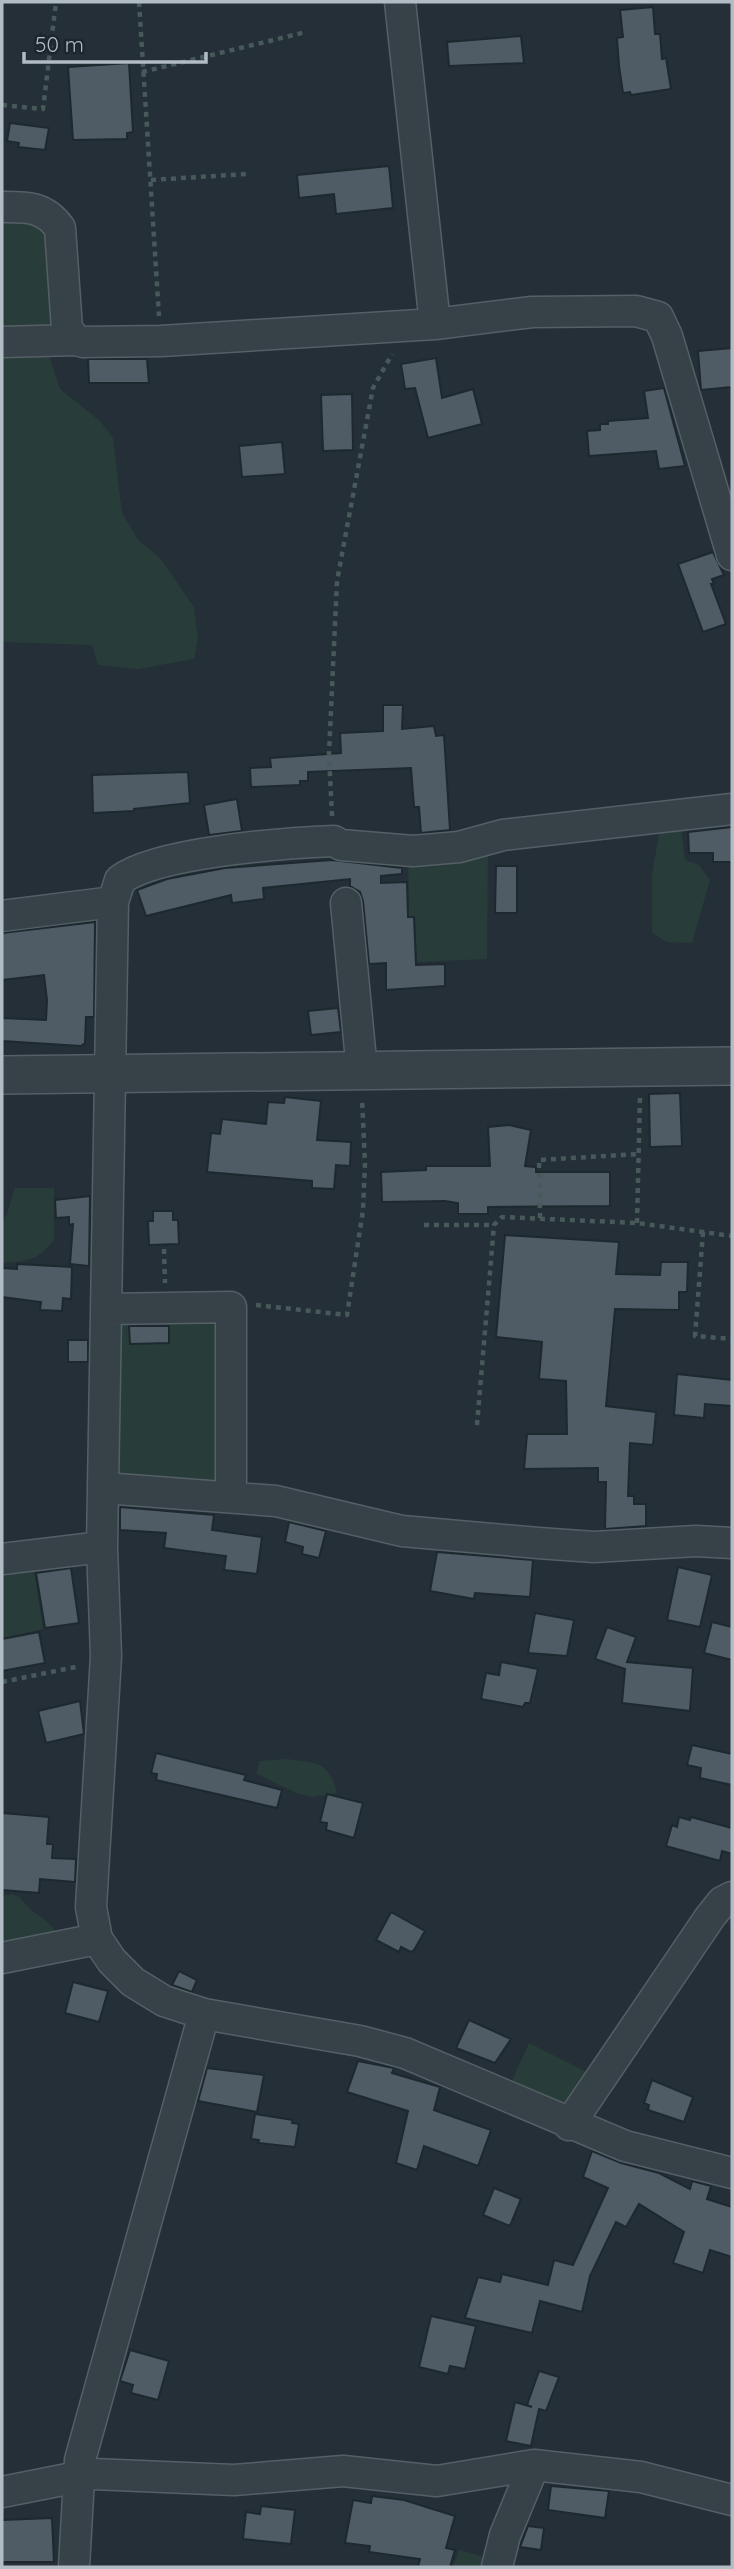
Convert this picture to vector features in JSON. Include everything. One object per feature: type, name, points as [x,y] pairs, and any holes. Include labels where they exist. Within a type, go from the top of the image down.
[{"type":"street","points":[[400,2],[422,324]]},
{"type":"street","points":[[2,207],[40,209],[51,216],[60,228],[66,329],[76,340]]},
{"type":"street","points":[[2,342],[161,341],[422,324],[532,312],[636,311],[658,317],[732,555]]},
{"type":"street","points":[[732,809],[503,835],[459,848],[413,851],[341,845],[334,841],[225,850],[156,865],[120,880],[113,902],[102,1547],[106,1660],[91,1908],[97,1939],[112,1961],[133,1982],[164,2001],[204,2014],[360,2041],[405,2053],[569,2125],[655,2156],[732,2174]]},
{"type":"street","points":[[2,916],[113,902]]},
{"type":"street","points":[[346,903],[362,1079]]},
{"type":"street","points":[[2,1075],[112,1074],[362,1079],[641,1067],[732,1066]]},
{"type":"street","points":[[106,1309],[231,1307],[231,1497]]},
{"type":"street","points":[[104,1488],[276,1501],[402,1531],[538,1543],[594,1547],[696,1541],[732,1543]]},
{"type":"street","points":[[2,1559],[102,1547]]},
{"type":"street","points":[[569,2125],[710,1917],[722,1902],[732,1897]]},
{"type":"street","points":[[2,1958],[97,1939]]},
{"type":"street","points":[[74,2567],[78,2475],[204,2014]]},
{"type":"street","points":[[497,2567],[505,2535],[534,2465]]},
{"type":"street","points":[[2,2492],[78,2475],[234,2480],[343,2471],[437,2481],[534,2465],[641,2477],[732,2500]]},
{"type":"path","points":[[2,105],[43,109],[56,2]]},
{"type":"path","points":[[139,2],[161,341]]},
{"type":"path","points":[[142,72],[306,32]]},
{"type":"path","points":[[151,180],[246,174]]},
{"type":"path","points":[[334,841],[329,754],[337,581],[373,388],[422,324]]},
{"type":"path","points":[[637,1223],[641,1067]]},
{"type":"path","points":[[231,1307],[244,1304],[347,1315],[363,1210],[365,1163],[362,1079]]},
{"type":"path","points":[[540,1218],[539,1160],[638,1154]]},
{"type":"path","points":[[477,1424],[495,1225],[502,1217],[637,1223],[732,1236]]},
{"type":"path","points":[[425,1225],[495,1225]]},
{"type":"path","points":[[703,1232],[695,1336],[732,1339]]},
{"type":"path","points":[[2,1682],[106,1660]]},
{"type":"green space","points":[[2,215],[52,226],[59,328],[2,335]]},
{"type":"green space","points":[[47,350],[60,389],[100,421],[113,438],[122,513],[138,540],[160,558],[194,607],[198,638],[194,659],[138,669],[98,665],[92,645],[2,642],[2,351]]},
{"type":"green space","points":[[681,826],[685,860],[699,865],[710,880],[692,943],[667,942],[652,933],[652,875],[660,827]]},
{"type":"green space","points":[[488,848],[487,959],[417,962],[415,917],[409,917],[408,856]]},
{"type":"green space","points":[[15,1188],[54,1188],[54,1240],[31,1259],[2,1263],[2,1220],[5,1219]]},
{"type":"green space","points":[[221,1314],[225,1490],[118,1483],[115,1315]]},
{"type":"green space","points":[[33,1564],[43,1629],[2,1638],[2,1568]]},
{"type":"green space","points":[[286,1759],[320,1765],[330,1774],[337,1793],[312,1797],[299,1794],[257,1774],[259,1761]]},
{"type":"green space","points":[[12,1894],[20,1897],[46,1921],[59,1940],[2,1952],[2,1896]]},
{"type":"green space","points":[[529,2043],[595,2076],[565,2111],[509,2087]]},
{"type":"green space","points":[[459,2550],[492,2559],[490,2567],[453,2567]]},
{"type":"building","points":[[653,7],[655,34],[660,34],[662,59],[666,58],[671,89],[631,95],[630,92],[623,93],[617,38],[623,37],[620,10]]},
{"type":"building","points":[[521,36],[524,63],[449,66],[447,42]]},
{"type":"building","points":[[129,63],[133,132],[127,133],[127,139],[73,140],[68,67]]},
{"type":"building","points":[[10,123],[49,128],[45,150],[18,147],[19,143],[7,141]]},
{"type":"building","points":[[389,166],[393,208],[336,214],[334,194],[299,198],[297,175]]},
{"type":"building","points":[[732,348],[732,387],[701,390],[698,351]]},
{"type":"building","points":[[436,358],[442,398],[473,389],[482,424],[428,438],[415,388],[405,389],[401,364]]},
{"type":"building","points":[[88,359],[147,359],[149,383],[89,383]]},
{"type":"building","points":[[664,388],[685,466],[659,469],[656,451],[589,456],[587,431],[600,430],[600,424],[608,424],[608,421],[648,418],[644,391]]},
{"type":"building","points":[[352,394],[353,450],[323,451],[321,395]]},
{"type":"building","points":[[282,442],[285,474],[242,477],[239,446]]},
{"type":"building","points":[[713,552],[724,575],[712,579],[714,584],[711,584],[726,624],[703,632],[678,564]]},
{"type":"building","points":[[383,705],[403,705],[402,729],[434,726],[436,736],[444,735],[450,830],[421,833],[419,807],[414,807],[411,768],[308,772],[308,781],[300,781],[300,785],[251,787],[250,768],[271,767],[270,758],[341,753],[340,733],[383,731]]},
{"type":"building","points":[[188,772],[190,803],[134,811],[93,813],[92,775]]},
{"type":"building","points":[[237,799],[242,831],[209,835],[204,805]]},
{"type":"building","points":[[732,827],[732,862],[713,862],[713,853],[689,853],[688,832]]},
{"type":"building","points":[[332,860],[402,868],[402,874],[381,876],[381,883],[407,882],[408,917],[414,917],[416,965],[445,964],[445,986],[386,990],[386,963],[369,964],[363,901],[360,892],[350,886],[350,879],[263,888],[264,899],[232,903],[231,895],[146,916],[137,890],[167,879],[225,868]]},
{"type":"building","points":[[496,866],[517,866],[517,913],[495,913]]},
{"type":"building","points":[[95,922],[94,1017],[86,1017],[85,1043],[81,1046],[2,1041],[2,1018],[46,1020],[47,1000],[44,975],[2,980],[2,933]]},
{"type":"building","points":[[338,1008],[341,1032],[311,1035],[308,1011]]},
{"type":"building","points":[[680,1093],[682,1146],[650,1147],[649,1094]]},
{"type":"building","points":[[285,1097],[321,1101],[317,1140],[351,1142],[350,1166],[336,1165],[334,1189],[312,1188],[312,1181],[207,1172],[211,1133],[220,1134],[222,1119],[266,1124],[268,1102],[284,1103]]},
{"type":"building","points":[[509,1125],[531,1130],[525,1166],[536,1167],[536,1172],[610,1172],[610,1206],[488,1207],[488,1214],[458,1214],[458,1203],[382,1202],[381,1172],[426,1170],[426,1166],[490,1166],[488,1127]]},
{"type":"building","points":[[90,1196],[89,1266],[70,1264],[73,1224],[69,1225],[69,1217],[56,1218],[55,1200]]},
{"type":"building","points":[[153,1211],[173,1211],[173,1220],[178,1220],[179,1244],[149,1245],[148,1221],[153,1221]]},
{"type":"building","points":[[505,1235],[619,1242],[616,1274],[660,1275],[661,1262],[688,1262],[687,1292],[679,1292],[679,1310],[615,1309],[606,1406],[656,1412],[653,1445],[630,1443],[628,1496],[634,1496],[634,1504],[646,1504],[646,1526],[605,1529],[606,1482],[598,1482],[598,1468],[524,1469],[527,1434],[567,1434],[566,1381],[539,1379],[542,1342],[496,1337]]},
{"type":"building","points":[[17,1264],[72,1267],[71,1299],[63,1298],[62,1311],[40,1310],[41,1302],[2,1297],[2,1268],[17,1269]]},
{"type":"building","points":[[129,1326],[169,1326],[169,1343],[130,1344]]},
{"type":"building","points":[[68,1340],[88,1340],[88,1362],[68,1362]]},
{"type":"building","points":[[677,1374],[732,1380],[732,1406],[705,1404],[704,1418],[674,1415]]},
{"type":"building","points":[[120,1507],[214,1515],[212,1530],[262,1537],[257,1574],[224,1570],[226,1556],[164,1548],[166,1533],[120,1530]]},
{"type":"building","points":[[289,1522],[326,1531],[319,1558],[302,1554],[303,1547],[285,1542]]},
{"type":"building","points":[[437,1552],[533,1560],[530,1597],[475,1593],[474,1599],[430,1591]]},
{"type":"building","points":[[678,1567],[712,1575],[700,1627],[667,1620]]},
{"type":"building","points":[[71,1568],[79,1623],[45,1628],[36,1573]]},
{"type":"building","points":[[535,1613],[574,1620],[567,1656],[528,1653]]},
{"type":"building","points":[[712,1622],[732,1627],[732,1660],[704,1653]]},
{"type":"building","points":[[607,1627],[636,1637],[627,1662],[693,1668],[690,1711],[622,1703],[625,1669],[595,1659]]},
{"type":"building","points":[[39,1632],[45,1663],[2,1671],[2,1639]]},
{"type":"building","points":[[501,1662],[538,1669],[530,1703],[525,1703],[523,1707],[481,1699],[486,1673],[499,1675]]},
{"type":"building","points":[[80,1701],[84,1734],[46,1743],[38,1711]]},
{"type":"building","points":[[692,1745],[732,1754],[732,1785],[700,1778],[701,1768],[687,1765]]},
{"type":"building","points":[[156,1753],[246,1775],[244,1780],[282,1790],[277,1808],[156,1780],[157,1774],[151,1773]]},
{"type":"building","points":[[327,1794],[363,1803],[354,1838],[326,1830],[327,1823],[320,1822]]},
{"type":"building","points":[[2,1813],[49,1817],[47,1844],[53,1844],[52,1858],[76,1859],[75,1882],[40,1879],[39,1893],[2,1890]]},
{"type":"building","points":[[679,1817],[690,1820],[691,1817],[732,1828],[732,1854],[722,1851],[720,1861],[666,1846],[672,1825],[677,1827]]},
{"type":"building","points":[[391,1912],[425,1931],[411,1952],[401,1947],[399,1952],[376,1940]]},
{"type":"building","points":[[179,1971],[197,1980],[192,1992],[172,1985]]},
{"type":"building","points":[[73,1982],[108,1991],[99,2022],[65,2013]]},
{"type":"building","points":[[469,2020],[511,2039],[495,2063],[456,2048]]},
{"type":"building","points":[[358,2061],[394,2068],[392,2073],[440,2087],[434,2110],[491,2130],[478,2166],[424,2146],[417,2170],[396,2163],[408,2111],[347,2092]]},
{"type":"building","points":[[207,2068],[264,2075],[257,2112],[198,2101]]},
{"type":"building","points":[[652,2080],[693,2097],[684,2122],[648,2110],[649,2105],[644,2103]]},
{"type":"building","points":[[255,2114],[293,2120],[292,2123],[299,2124],[295,2147],[258,2143],[259,2140],[251,2139]]},
{"type":"building","points":[[592,2151],[621,2163],[659,2173],[690,2189],[692,2181],[711,2186],[707,2199],[732,2207],[732,2257],[710,2250],[703,2273],[673,2263],[684,2232],[639,2204],[626,2227],[616,2222],[590,2276],[582,2312],[540,2301],[532,2333],[465,2318],[478,2277],[500,2282],[502,2274],[548,2285],[554,2260],[573,2265],[608,2188],[583,2177]]},
{"type":"building","points":[[494,2188],[521,2199],[510,2226],[483,2215]]},
{"type":"building","points":[[431,2316],[476,2326],[465,2369],[450,2366],[448,2374],[419,2367]]},
{"type":"building","points":[[130,2350],[169,2361],[158,2400],[131,2393],[133,2385],[120,2381]]},
{"type":"building","points":[[539,2371],[559,2377],[546,2411],[539,2409],[531,2446],[506,2441],[515,2402],[532,2407],[527,2405]]},
{"type":"building","points":[[551,2486],[609,2491],[605,2518],[548,2510]]},
{"type":"building","points":[[372,2496],[404,2500],[455,2516],[446,2548],[455,2550],[450,2567],[418,2567],[420,2559],[369,2552],[370,2546],[345,2543],[353,2500],[371,2503]]},
{"type":"building","points":[[261,2506],[295,2510],[291,2544],[243,2539],[246,2512],[260,2514]]},
{"type":"building","points":[[52,2518],[54,2562],[2,2562],[2,2520]]},
{"type":"building","points":[[528,2526],[544,2528],[541,2550],[520,2547]]}]
